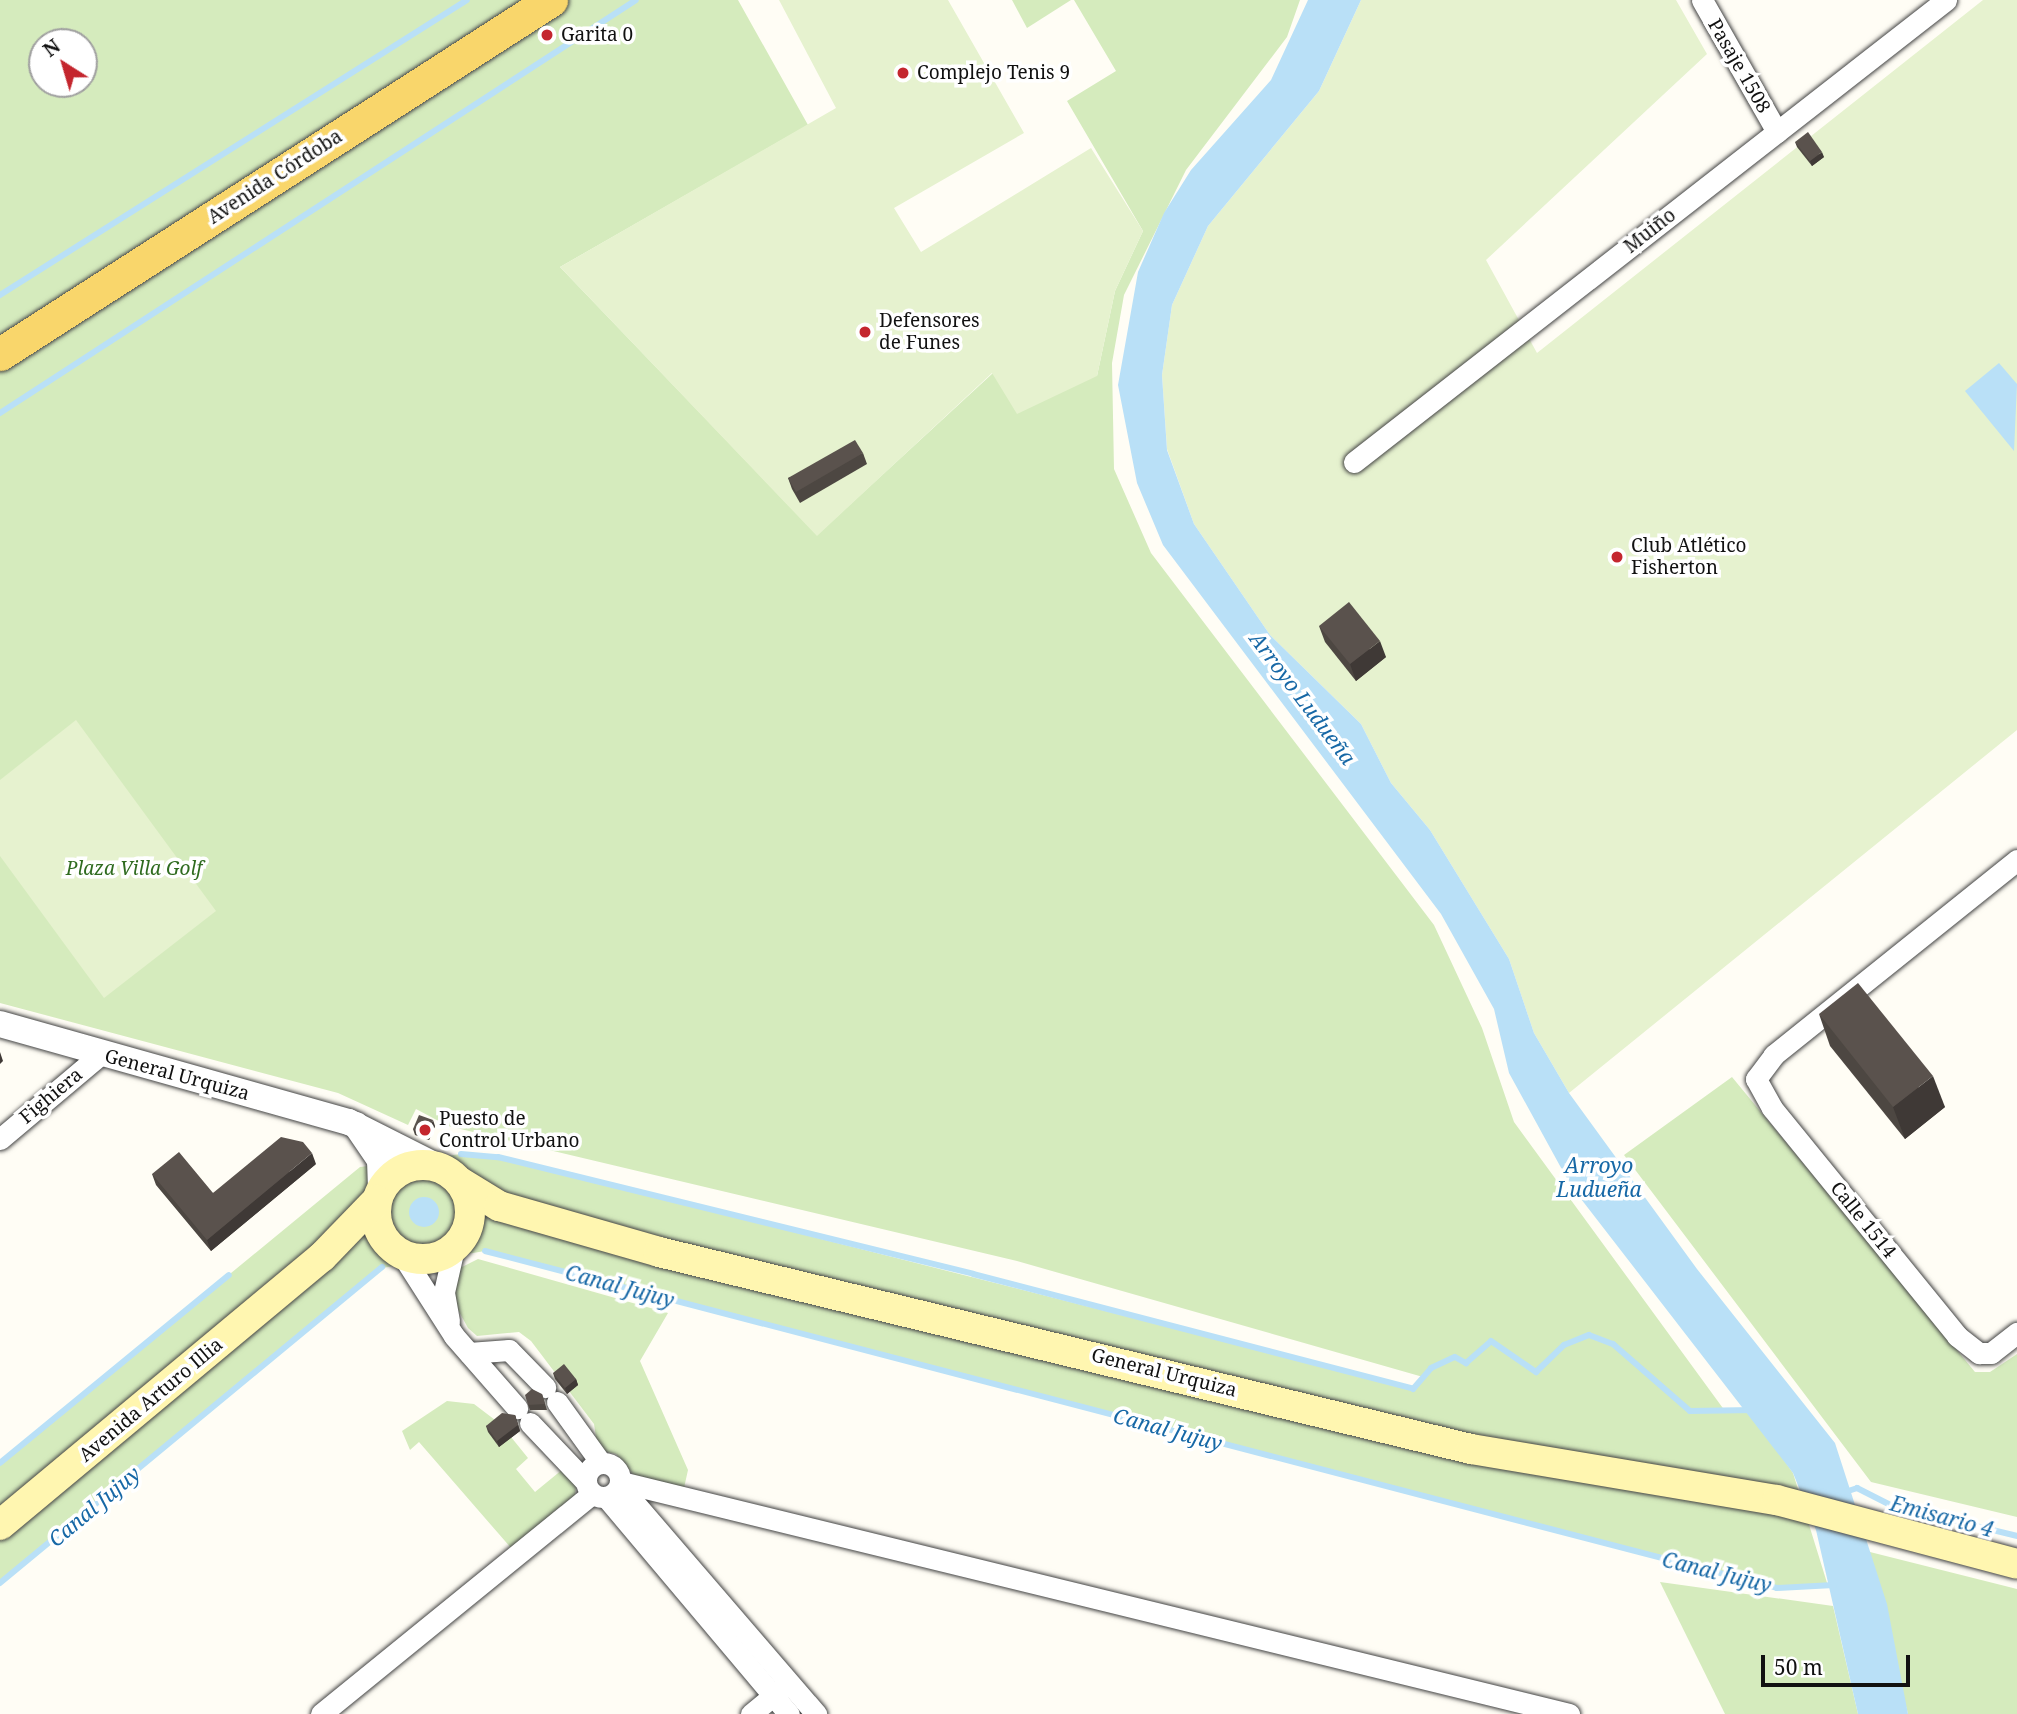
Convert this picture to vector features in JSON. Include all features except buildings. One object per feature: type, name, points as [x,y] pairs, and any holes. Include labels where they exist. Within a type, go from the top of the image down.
[{"type":"main road","name":"Avenida Córdoba","points":[[0,354],[551,0]]},
{"type":"main road","points":[[405,1168],[448,1174],[470,1209],[458,1242],[428,1259],[397,1251],[378,1225],[379,1195],[405,1168]]},
{"type":"main road","name":"General Urquiza","points":[[448,1174],[485,1200],[555,1225],[1471,1449],[1777,1500],[2017,1563]]},
{"type":"main road","name":"Avenida Arturo Illia","points":[[0,1525],[302,1274],[379,1195]]},
{"type":"main road","name":"General Urquiza","points":[[458,1242],[507,1224],[555,1225]]},
{"type":"main road","name":"Avenida Arturo Illia","points":[[302,1274],[350,1249],[397,1251]]},
{"type":"street","name":"Pasaje 1508","points":[[1702,0],[1777,132]]},
{"type":"street","name":"Muiño","points":[[1354,462],[1946,0]]},
{"type":"street","name":"Calle 1514","points":[[2017,860],[1774,1055],[1756,1079],[1772,1108],[1957,1336],[1979,1353],[1991,1353],[2017,1334]]},
{"type":"street","name":"General Urquiza","points":[[0,1024],[355,1124],[448,1174]]},
{"type":"street","name":"Fighiera","points":[[0,1139],[101,1054]]},
{"type":"street","points":[[355,1124],[380,1160],[379,1195]]},
{"type":"street","points":[[454,1336],[444,1292],[458,1242]]},
{"type":"street","points":[[397,1251],[454,1336],[524,1416],[605,1488],[782,1689],[816,1714]]},
{"type":"street","points":[[321,1714],[605,1488],[615,1468],[601,1463],[551,1394],[509,1350],[469,1353]]},
{"type":"street","points":[[550,1440],[572,1423]]},
{"type":"street","points":[[605,1488],[1569,1714]]},
{"type":"street","points":[[751,1714],[782,1689]]},
{"type":"street","points":[[782,1689],[789,1714]]},
{"type":"green space","name":"Plaza Villa Golf","points":[[0,0],[738,0],[808,125],[560,267],[817,535],[993,373],[1097,376],[1115,291],[1143,231],[1067,101],[1116,71],[1074,0],[1300,0],[1287,37],[1186,170],[1124,295],[1112,363],[1114,469],[1151,553],[1434,925],[1482,1028],[1514,1122],[1725,1411],[1749,1411],[1793,1473],[1828,1586],[1777,1588],[485,1251],[382,1268],[0,1583],[0,1463],[360,1167],[461,1154],[498,1157],[1413,1389],[1423,1377],[1017,1261],[448,1126],[416,1109],[408,1125],[338,1093],[0,1003]]},
{"type":"green space","name":"Defensores de Funes","points":[[779,0],[948,0],[1024,133],[894,208],[921,252],[1091,148],[1143,231],[1115,291],[1097,376],[1017,414],[992,373],[817,536],[560,267],[836,108]]},
{"type":"green space","points":[[1012,0],[1071,0],[1027,28]]},
{"type":"green space","name":"Club Atlético Fisherton","points":[[1361,0],[1676,0],[1707,54],[1486,260],[1537,353],[1983,0],[2017,0],[2017,730],[1569,1093],[1534,1033],[1509,959],[1430,830],[1391,783],[1361,724],[1270,635],[1194,524],[1167,449],[1162,375],[1172,305],[1208,226],[1319,91]]},
{"type":"green space","name":"Plaza Villa Golf","points":[[76,720],[216,911],[104,998],[0,856],[0,780]]},
{"type":"green space","points":[[1732,1077],[1975,1372],[1990,1372],[2017,1354],[2017,1517],[1871,1482],[1624,1155]]},
{"type":"green space","points":[[478,1259],[668,1313],[640,1361],[688,1470],[684,1488],[636,1478],[616,1454],[598,1450],[594,1424],[531,1341],[519,1332],[477,1336],[468,1328],[452,1299],[458,1269]]},
{"type":"green space","points":[[447,1401],[474,1404],[499,1423],[499,1446],[511,1437],[528,1458],[516,1469],[535,1492],[563,1469],[576,1485],[575,1495],[511,1548],[419,1442],[410,1450],[402,1431]]},
{"type":"green space","points":[[1866,1551],[2017,1589],[2017,1714],[1908,1714]]},
{"type":"green space","points":[[1660,1582],[1833,1606],[1858,1714],[1725,1714]]},
{"type":"water","name":"Arroyo Ludueña","points":[[1308,0],[1361,0],[1319,91],[1208,226],[1172,305],[1162,375],[1167,450],[1194,524],[1270,635],[1361,724],[1391,783],[1430,830],[1509,959],[1534,1033],[1569,1093],[1697,1269],[1835,1443],[1887,1604],[1908,1714],[1858,1714],[1816,1530],[1793,1473],[1571,1186],[1509,1073],[1494,1009],[1441,914],[1163,545],[1137,483],[1118,385],[1138,272],[1164,213],[1191,170],[1271,80]]},
{"type":"water","points":[[1999,363],[2017,384],[2014,451],[1965,391]]},
{"type":"water","points":[[424,1197],[430,1198],[438,1206],[438,1218],[430,1226],[424,1227],[418,1226],[410,1218],[409,1212],[410,1206],[418,1198]]},
{"type":"waterway","points":[[0,295],[467,0]]},
{"type":"waterway","points":[[0,413],[636,0]]},
{"type":"waterway","points":[[461,1154],[498,1157],[973,1274],[1413,1389],[1431,1368],[1455,1357],[1466,1363],[1491,1341],[1536,1372],[1564,1345],[1589,1335],[1613,1344],[1690,1411],[1754,1410]]},
{"type":"waterway","name":"Canal Jujuy","points":[[485,1251],[1777,1588],[1834,1585]]},
{"type":"waterway","name":"Canal Jujuy","points":[[0,1583],[382,1267]]},
{"type":"waterway","points":[[0,1463],[229,1275]]},
{"type":"waterway","name":"Emisario 4","points":[[1845,1492],[1857,1488],[1890,1505],[2017,1536]]},
{"type":"place","name":"Garita 0","points":[[547,35]]},
{"type":"place","name":"Complejo Tenis 9","points":[[903,73]]},
{"type":"place","name":"Defensores de Funes","points":[[865,332]]},
{"type":"place","name":"Club Atlético Fisherton","points":[[1617,557]]},
{"type":"place","name":"Puesto de Control Urbano","points":[[425,1130]]}]
